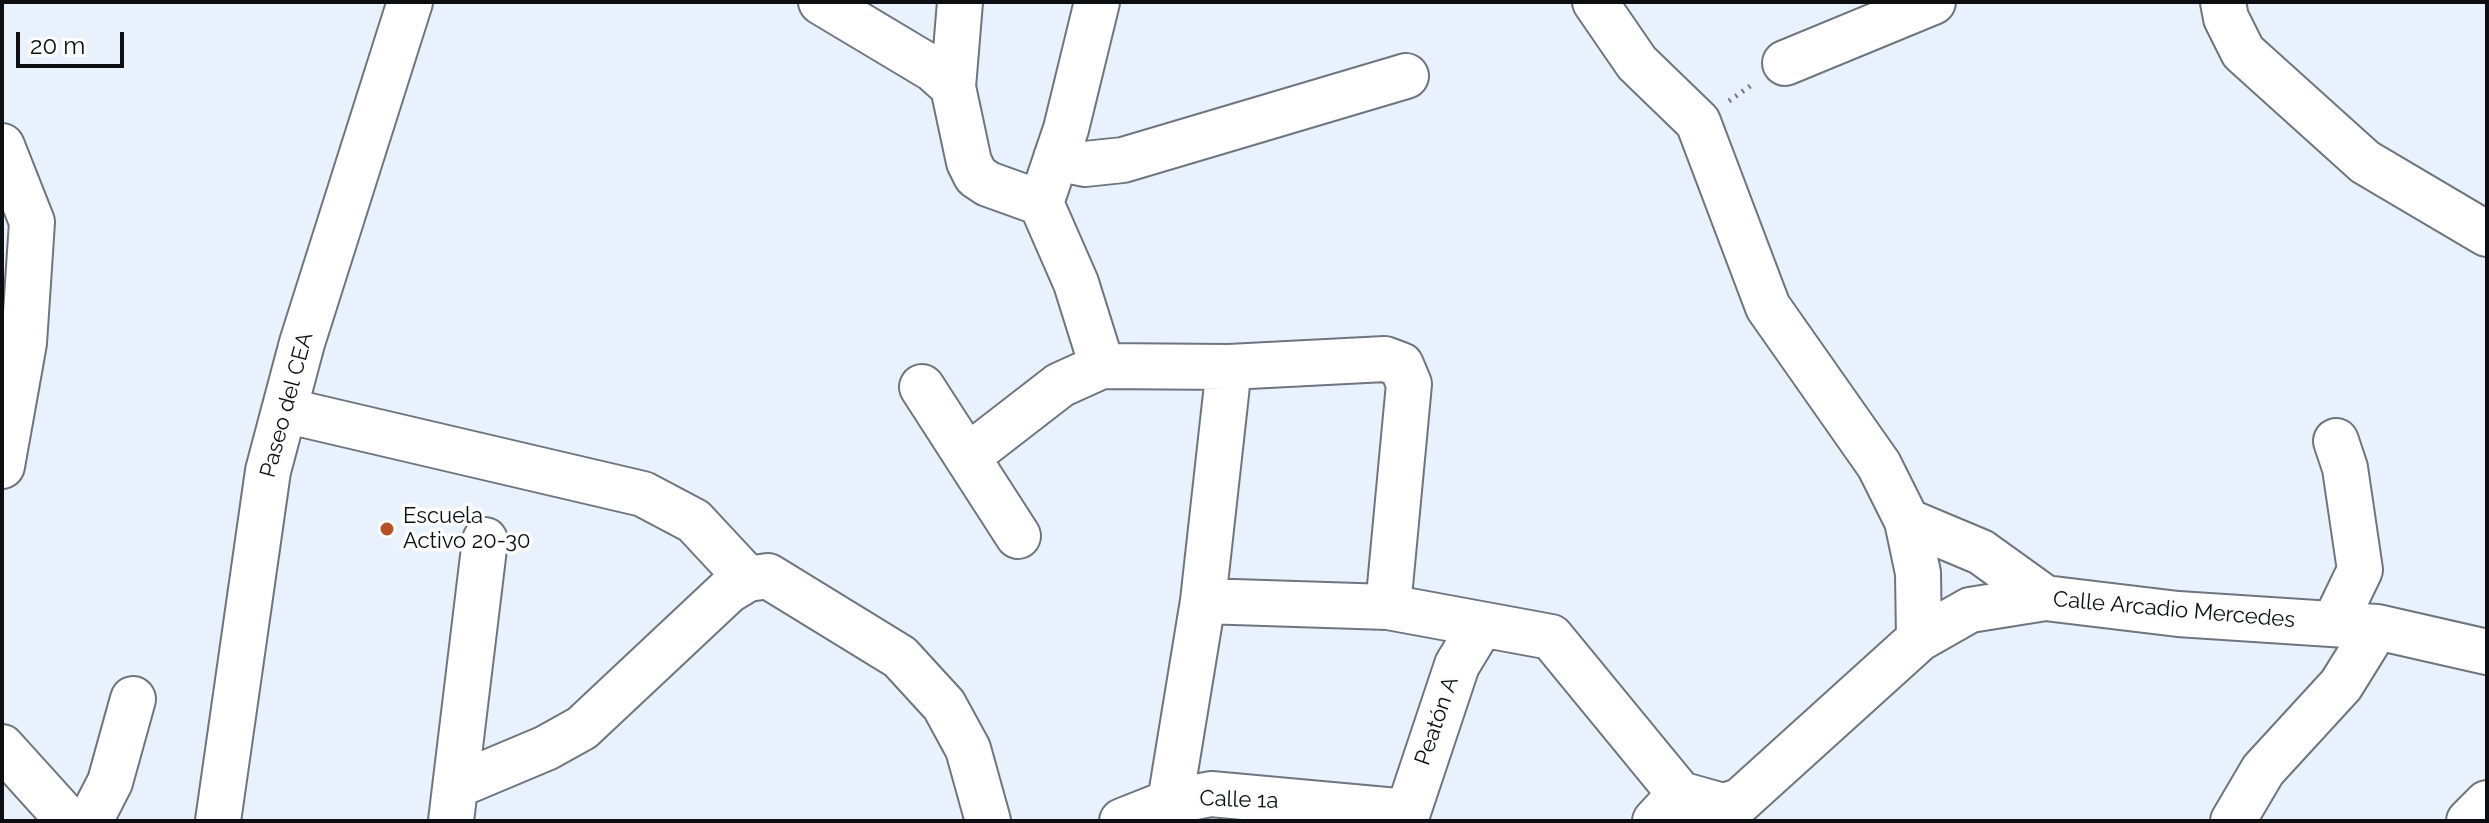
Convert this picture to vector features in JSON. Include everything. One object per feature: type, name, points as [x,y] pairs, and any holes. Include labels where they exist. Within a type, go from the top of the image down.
[{"type":"street","name":"Paseo del CEA","points":[[218,821],[247,639],[268,471],[368,126],[410,2]]},
{"type":"street","points":[[821,2],[933,69],[953,87]]},
{"type":"street","points":[[960,2],[953,87],[969,162],[976,176],[1041,203]]},
{"type":"street","points":[[1097,2],[1041,203],[1076,283],[1102,366]]},
{"type":"street","points":[[1595,2],[1637,63],[1698,122],[1768,307],[1879,465],[1907,521],[1918,573],[1919,639]]},
{"type":"street","points":[[1785,63],[1933,2]]},
{"type":"street","points":[[2223,2],[2226,18],[2243,52],[2365,162],[2487,234]]},
{"type":"street","points":[[1056,158],[1085,164],[1123,160],[1406,76]]},
{"type":"street","points":[[2,146],[32,222],[24,343],[2,466]]},
{"type":"street","points":[[967,457],[1060,385],[1102,366],[1229,367],[1385,359],[1401,365],[1409,384],[1388,607]]},
{"type":"street","points":[[1170,802],[1203,601],[1229,367]]},
{"type":"street","points":[[922,387],[1018,536]]},
{"type":"street","points":[[284,410],[643,494],[694,521],[748,579]]},
{"type":"street","points":[[2334,624],[2360,570],[2345,468],[2336,441]]},
{"type":"street","points":[[1907,521],[1981,552],[2045,598]]},
{"type":"street","points":[[454,803],[485,540]]},
{"type":"street","points":[[454,803],[582,728],[728,591],[748,579],[768,576],[900,657],[944,705],[968,749],[988,821]]},
{"type":"street","name":"Calle Arcadio Mercedes","points":[[1668,808],[1723,806],[1740,801],[1919,639],[1970,610],[2045,598],[2178,614],[2377,627],[2487,652]]},
{"type":"street","points":[[1203,601],[1388,607],[1480,627],[1551,637],[1668,808]]},
{"type":"street","name":"Peatón A","points":[[1407,816],[1457,665],[1480,627]]},
{"type":"street","points":[[2233,821],[2263,770],[2341,685],[2377,627]]},
{"type":"street","points":[[90,821],[110,782],[133,699]]},
{"type":"street","points":[[2,747],[69,821]]},
{"type":"street","name":"Calle 1a","points":[[1122,821],[1170,802],[1211,794],[1407,816]]},
{"type":"street","points":[[2469,821],[2487,803]]},
{"type":"path","points":[[1698,122],[1785,63]]},
{"type":"place","name":"Escuela Activo 20-30","points":[[387,529]]}]
